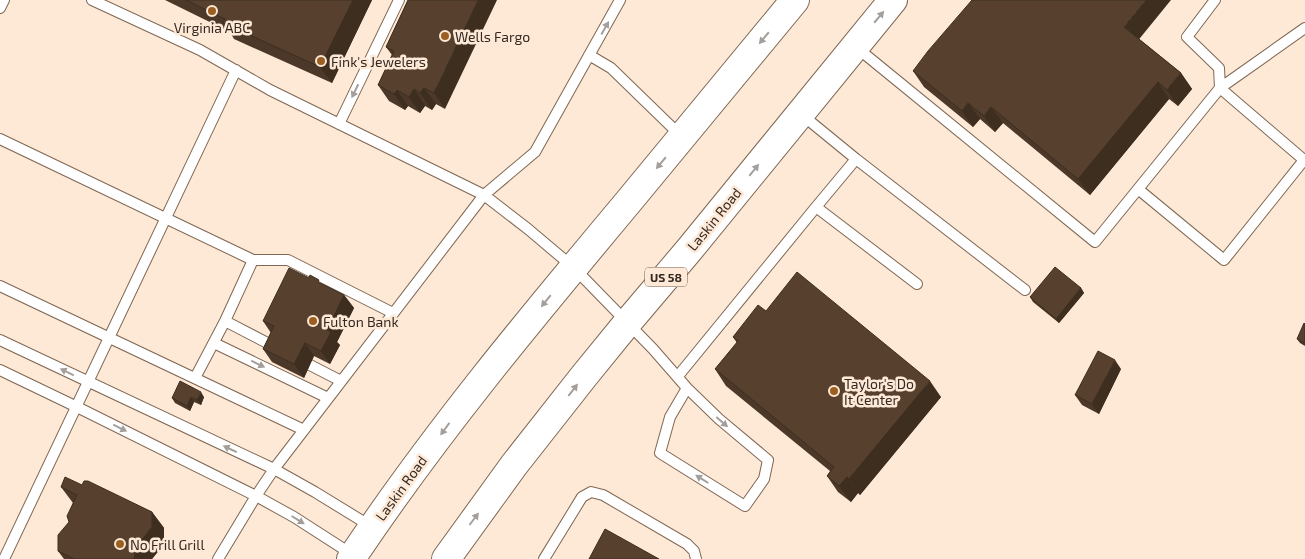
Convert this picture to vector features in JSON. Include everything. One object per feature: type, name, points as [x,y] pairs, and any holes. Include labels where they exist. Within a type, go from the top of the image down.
[{"type":"main road","name":"Laskin Road","points":[[446,559],[514,466],[628,322],[894,0]]},
{"type":"main road","name":"Laskin Road","points":[[352,557],[462,406],[573,267],[793,1]]},
{"type":"lane","points":[[0,8],[4,0]]},
{"type":"lane","points":[[92,0],[200,50],[270,90],[484,195],[528,229],[573,267],[628,322],[687,388],[719,419],[768,460],[764,479],[745,506],[660,453],[670,417],[687,388]]},
{"type":"lane","points":[[339,124],[399,0]]},
{"type":"lane","points":[[218,559],[274,469],[484,195],[535,152],[620,0]]},
{"type":"lane","points":[[1138,189],[1224,260],[1304,160],[1220,88],[1219,68],[1187,37],[1215,0]]},
{"type":"lane","points":[[855,46],[1095,242],[1220,88],[1305,28]]},
{"type":"lane","points":[[589,55],[611,68],[682,137]]},
{"type":"lane","points":[[4,559],[236,70]]},
{"type":"lane","points":[[800,114],[1025,290]]},
{"type":"lane","points":[[0,140],[253,260],[288,260],[394,313]]},
{"type":"lane","points":[[678,376],[856,159]]},
{"type":"lane","points":[[816,207],[917,284]]},
{"type":"lane","points":[[196,378],[253,260]]},
{"type":"lane","points":[[0,286],[304,430]]},
{"type":"lane","points":[[225,321],[279,348]]},
{"type":"lane","points":[[0,340],[274,469],[373,528]]},
{"type":"lane","points":[[214,342],[328,398]]},
{"type":"lane","points":[[310,365],[341,381]]},
{"type":"lane","points":[[0,370],[256,496],[294,517],[352,557]]},
{"type":"lane","points":[[544,559],[582,497],[591,492],[602,494],[687,544],[694,550],[696,559]]},
{"type":"building","points":[[186,0],[353,0],[320,67],[223,23],[225,19]]},
{"type":"building","name":"Wells Fargo","points":[[408,0],[478,0],[434,93],[424,88],[420,93],[414,89],[409,97],[397,90],[394,94],[378,85],[394,51],[386,47]]},
{"type":"building","points":[[972,0],[1146,0],[1124,27],[1181,73],[1167,90],[1158,82],[1078,179],[991,107],[984,116],[968,103],[962,111],[913,71]]},
{"type":"building","points":[[1055,267],[1081,288],[1056,319],[1030,297]]},
{"type":"building","name":"Fulton Bank","points":[[289,268],[309,278],[310,275],[319,280],[318,282],[344,295],[327,330],[331,332],[321,351],[305,343],[294,364],[263,349],[274,326],[263,321]]},
{"type":"building","name":"Taylor's Do It Center","points":[[797,272],[930,381],[849,479],[847,477],[839,486],[827,476],[834,467],[715,369],[738,341],[733,337],[758,305],[766,311]]},
{"type":"building","points":[[1305,324],[1305,343],[1297,339]]},
{"type":"building","points":[[1098,351],[1115,360],[1092,404],[1075,395]]},
{"type":"building","points":[[180,381],[201,392],[197,400],[191,397],[187,406],[172,398]]},
{"type":"building","points":[[65,477],[82,485],[84,481],[88,481],[152,512],[152,527],[136,548],[134,559],[74,559],[58,551],[58,535],[69,522],[67,516],[77,495],[61,487]]},
{"type":"building","points":[[605,529],[659,559],[589,559]]},
{"type":"place","name":"Virginia ABC","points":[[212,11]]},
{"type":"place","name":"Wells Fargo","points":[[445,36]]},
{"type":"place","name":"Fink's Jewelers","points":[[321,61]]},
{"type":"place","name":"Fulton Bank","points":[[313,321]]},
{"type":"place","name":"Taylor's Do It Center","points":[[834,391]]},
{"type":"place","name":"No Frill Grill","points":[[120,544]]}]
